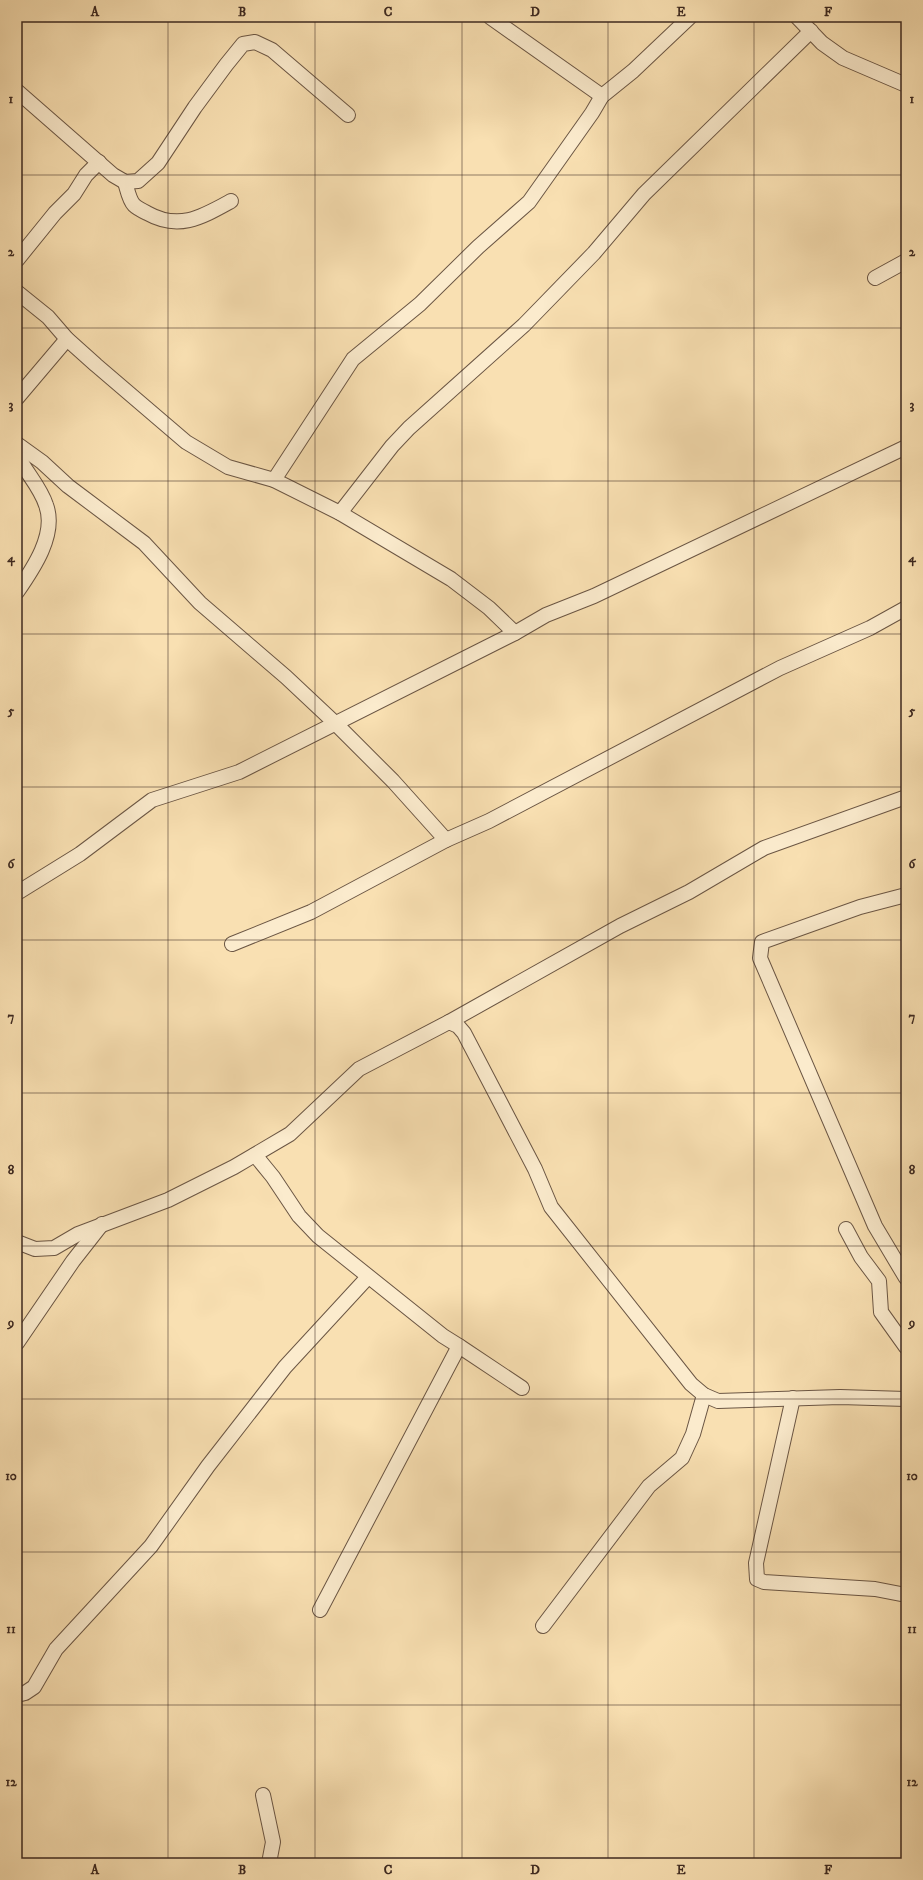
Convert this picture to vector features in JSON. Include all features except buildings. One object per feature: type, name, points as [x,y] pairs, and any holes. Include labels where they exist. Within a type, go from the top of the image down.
[{"type":"street","points":[[490,17],[602,96]]},
{"type":"street","points":[[274,480],[354,359],[420,304],[478,247],[529,202],[592,114],[602,96],[634,71],[690,17]]},
{"type":"street","points":[[797,17],[822,43],[843,58],[906,85]]},
{"type":"street","points":[[340,513],[392,446],[409,428],[524,325],[594,253],[644,194],[811,32]]},
{"type":"street","points":[[17,91],[113,175],[125,182],[138,181],[158,163],[226,64],[244,44],[255,42],[272,50],[348,115]]},
{"type":"street","points":[[17,260],[74,194],[86,175],[99,162]]},
{"type":"street","points":[[125,182],[134,205],[155,218],[168,222],[187,221],[209,214],[231,201]]},
{"type":"street","points":[[875,278],[906,261]]},
{"type":"street","points":[[17,292],[48,317],[67,339],[186,442],[228,467],[274,480],[340,513],[451,579],[489,608],[515,633]]},
{"type":"street","points":[[17,398],[67,339]]},
{"type":"street","points":[[17,444],[42,462],[68,486],[144,543],[200,603],[286,677],[335,723],[393,781],[446,840]]},
{"type":"street","points":[[17,893],[80,854],[152,800],[239,772],[515,633],[546,615],[594,596],[906,447]]},
{"type":"street","points":[[17,454],[47,505],[48,523],[45,543],[32,570],[17,592]]},
{"type":"street","points":[[232,944],[311,912],[446,840],[489,822],[780,668],[870,628],[906,608]]},
{"type":"street","points":[[17,1242],[35,1249],[54,1248],[78,1234],[168,1200],[255,1155],[290,1134],[359,1069],[449,1022],[620,926],[689,892],[764,848],[906,797]]},
{"type":"street","points":[[906,895],[860,907],[762,942],[760,958],[875,1226],[906,1278]]},
{"type":"street","points":[[449,1022],[458,1026],[464,1033],[534,1169],[551,1206],[691,1384],[704,1395],[718,1401],[840,1397],[906,1399]]},
{"type":"street","points":[[255,1155],[273,1177],[298,1216],[318,1236],[443,1336],[522,1388]]},
{"type":"street","points":[[17,1343],[73,1261],[102,1224]]},
{"type":"street","points":[[846,1228],[862,1257],[880,1281],[881,1312],[906,1347]]},
{"type":"street","points":[[17,1695],[25,1693],[34,1687],[56,1649],[151,1546],[208,1466],[286,1367],[368,1277]]},
{"type":"street","points":[[320,1610],[459,1346]]},
{"type":"street","points":[[543,1626],[649,1486],[682,1458],[693,1434],[704,1395]]},
{"type":"street","points":[[793,1398],[756,1563],[757,1579],[764,1582],[875,1589],[906,1595]]},
{"type":"street","points":[[263,1795],[273,1842],[269,1863]]}]
